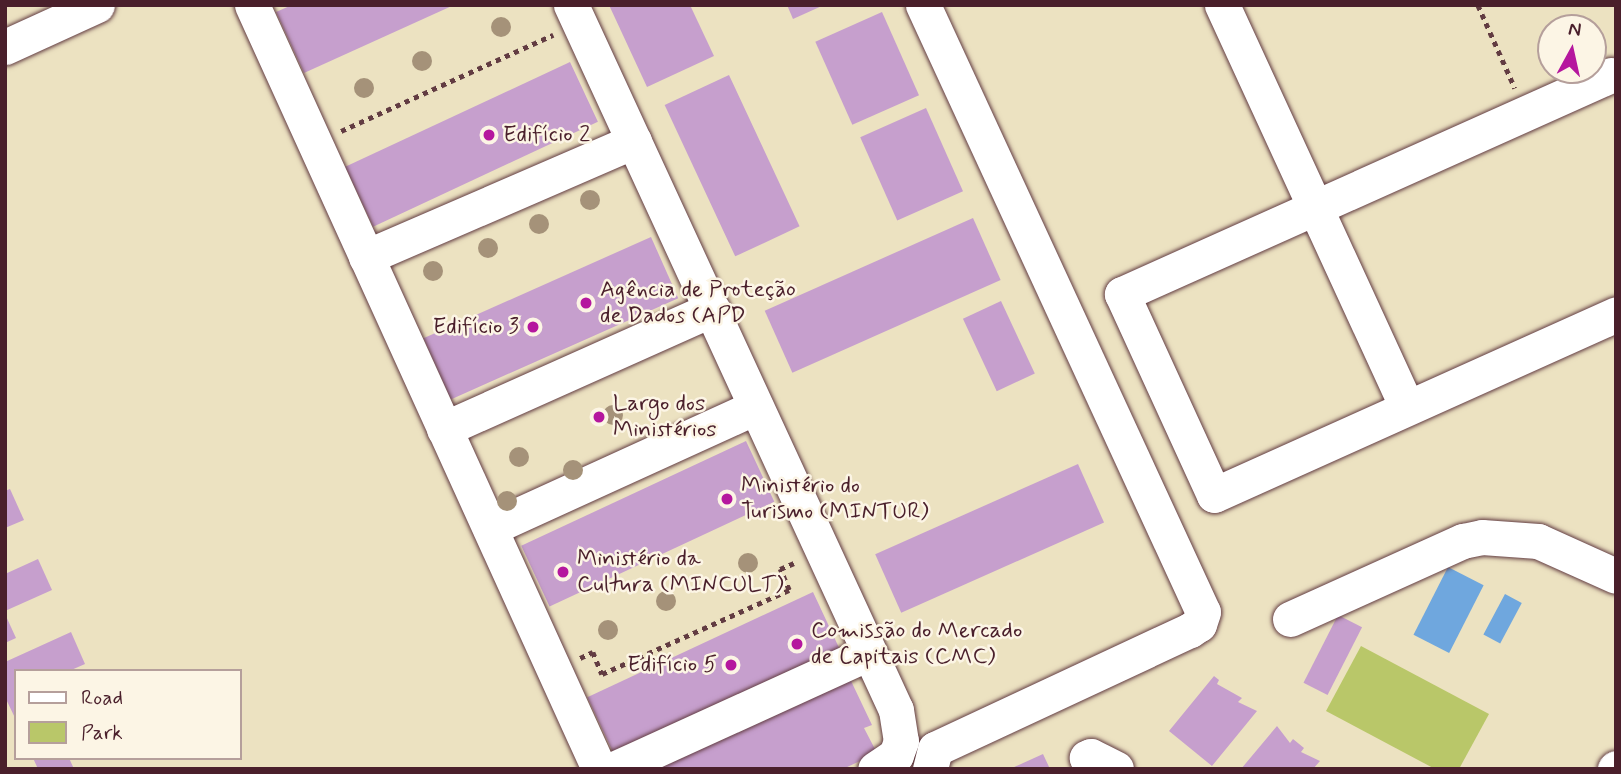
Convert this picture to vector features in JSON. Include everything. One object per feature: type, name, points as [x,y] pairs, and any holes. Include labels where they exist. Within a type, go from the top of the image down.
[{"type":"street","points":[[5,47],[97,5]]},
{"type":"street","points":[[252,5],[599,769]]},
{"type":"street","points":[[571,5],[896,710],[901,741],[896,755],[875,769]]},
{"type":"street","points":[[923,5],[1202,612],[1199,624],[1190,630],[935,749],[930,769]]},
{"type":"street","points":[[1222,5],[1407,408]]},
{"type":"street","points":[[1611,75],[1122,294],[1214,495],[1616,314]]},
{"type":"street","points":[[366,257],[634,141]]},
{"type":"street","points":[[444,429],[712,309]]},
{"type":"street","points":[[489,528],[756,407]]},
{"type":"street","points":[[1290,619],[1463,541],[1482,537],[1538,541],[1616,576]]},
{"type":"street","points":[[614,769],[869,653]]},
{"type":"street","points":[[1093,769],[1087,758],[1091,756],[1116,769]]},
{"type":"path","points":[[1478,5],[1526,113]]},
{"type":"path","points":[[345,129],[543,40]]},
{"type":"path","points":[[593,652],[602,674],[789,590],[780,569]]},
{"type":"green space","points":[[1361,646],[1489,714],[1459,769],[1435,769],[1326,711]]},
{"type":"water","points":[[1448,567],[1484,585],[1449,653],[1413,635]]},
{"type":"water","points":[[1505,594],[1522,603],[1500,644],[1483,635]]},
{"type":"building","points":[[292,5],[454,5],[304,73],[276,12]]},
{"type":"building","points":[[609,5],[690,5],[714,56],[647,87]]},
{"type":"building","points":[[787,5],[824,5],[793,19]]},
{"type":"building","points":[[882,12],[919,95],[852,125],[815,42]]},
{"type":"building","name":"Edifício 2","points":[[570,62],[598,122],[373,227],[345,167]]},
{"type":"building","points":[[729,75],[800,226],[735,256],[665,105]]},
{"type":"building","points":[[926,108],[963,191],[897,220],[860,137]]},
{"type":"building","points":[[973,218],[1001,280],[792,373],[765,311]]},
{"type":"building","name":"Edifício 3","points":[[651,237],[678,298],[451,399],[424,338]]},
{"type":"building","points":[[1001,301],[1035,374],[997,391],[963,319]]},
{"type":"building","points":[[746,441],[774,502],[550,607],[521,546]]},
{"type":"building","points":[[1078,464],[1104,522],[901,613],[875,554]]},
{"type":"building","points":[[10,489],[24,520],[5,528],[5,491]]},
{"type":"building","points":[[38,559],[52,590],[5,611],[5,574]]},
{"type":"building","name":"Edifício 5","points":[[813,592],[841,652],[615,757],[587,697]]},
{"type":"building","points":[[5,614],[16,638],[5,643]]},
{"type":"building","points":[[1338,615],[1362,627],[1328,695],[1303,683]]},
{"type":"building","points":[[71,632],[85,664],[74,669],[14,669],[14,716],[5,697],[5,662]]},
{"type":"building","points":[[842,662],[872,725],[864,728],[877,753],[843,769],[644,769]]},
{"type":"building","points":[[1214,676],[1219,680],[1217,684],[1242,698],[1238,702],[1257,711],[1212,766],[1169,731]]},
{"type":"building","points":[[1277,726],[1290,743],[1293,739],[1304,748],[1301,752],[1320,761],[1313,769],[1241,769]]},
{"type":"building","points":[[1043,754],[1050,769],[1010,769]]},
{"type":"building","points":[[34,760],[70,760],[74,769],[38,769]]},
{"type":"place","name":"Edifício 2","points":[[489,135]]},
{"type":"place","name":"Agência de Proteção de Dados (APD","points":[[586,303]]},
{"type":"place","name":"Edifício 3","points":[[533,327]]},
{"type":"place","name":"Largo dos Ministérios","points":[[599,417]]},
{"type":"place","name":"Ministério do Turismo (MINTUR)","points":[[727,499]]},
{"type":"place","name":"Ministério da Cultura (MINCULT)","points":[[563,572]]},
{"type":"place","name":"Comissão do Mercado de Capitais (CMC)","points":[[797,644]]},
{"type":"place","name":"Edifício 5","points":[[731,665]]}]
